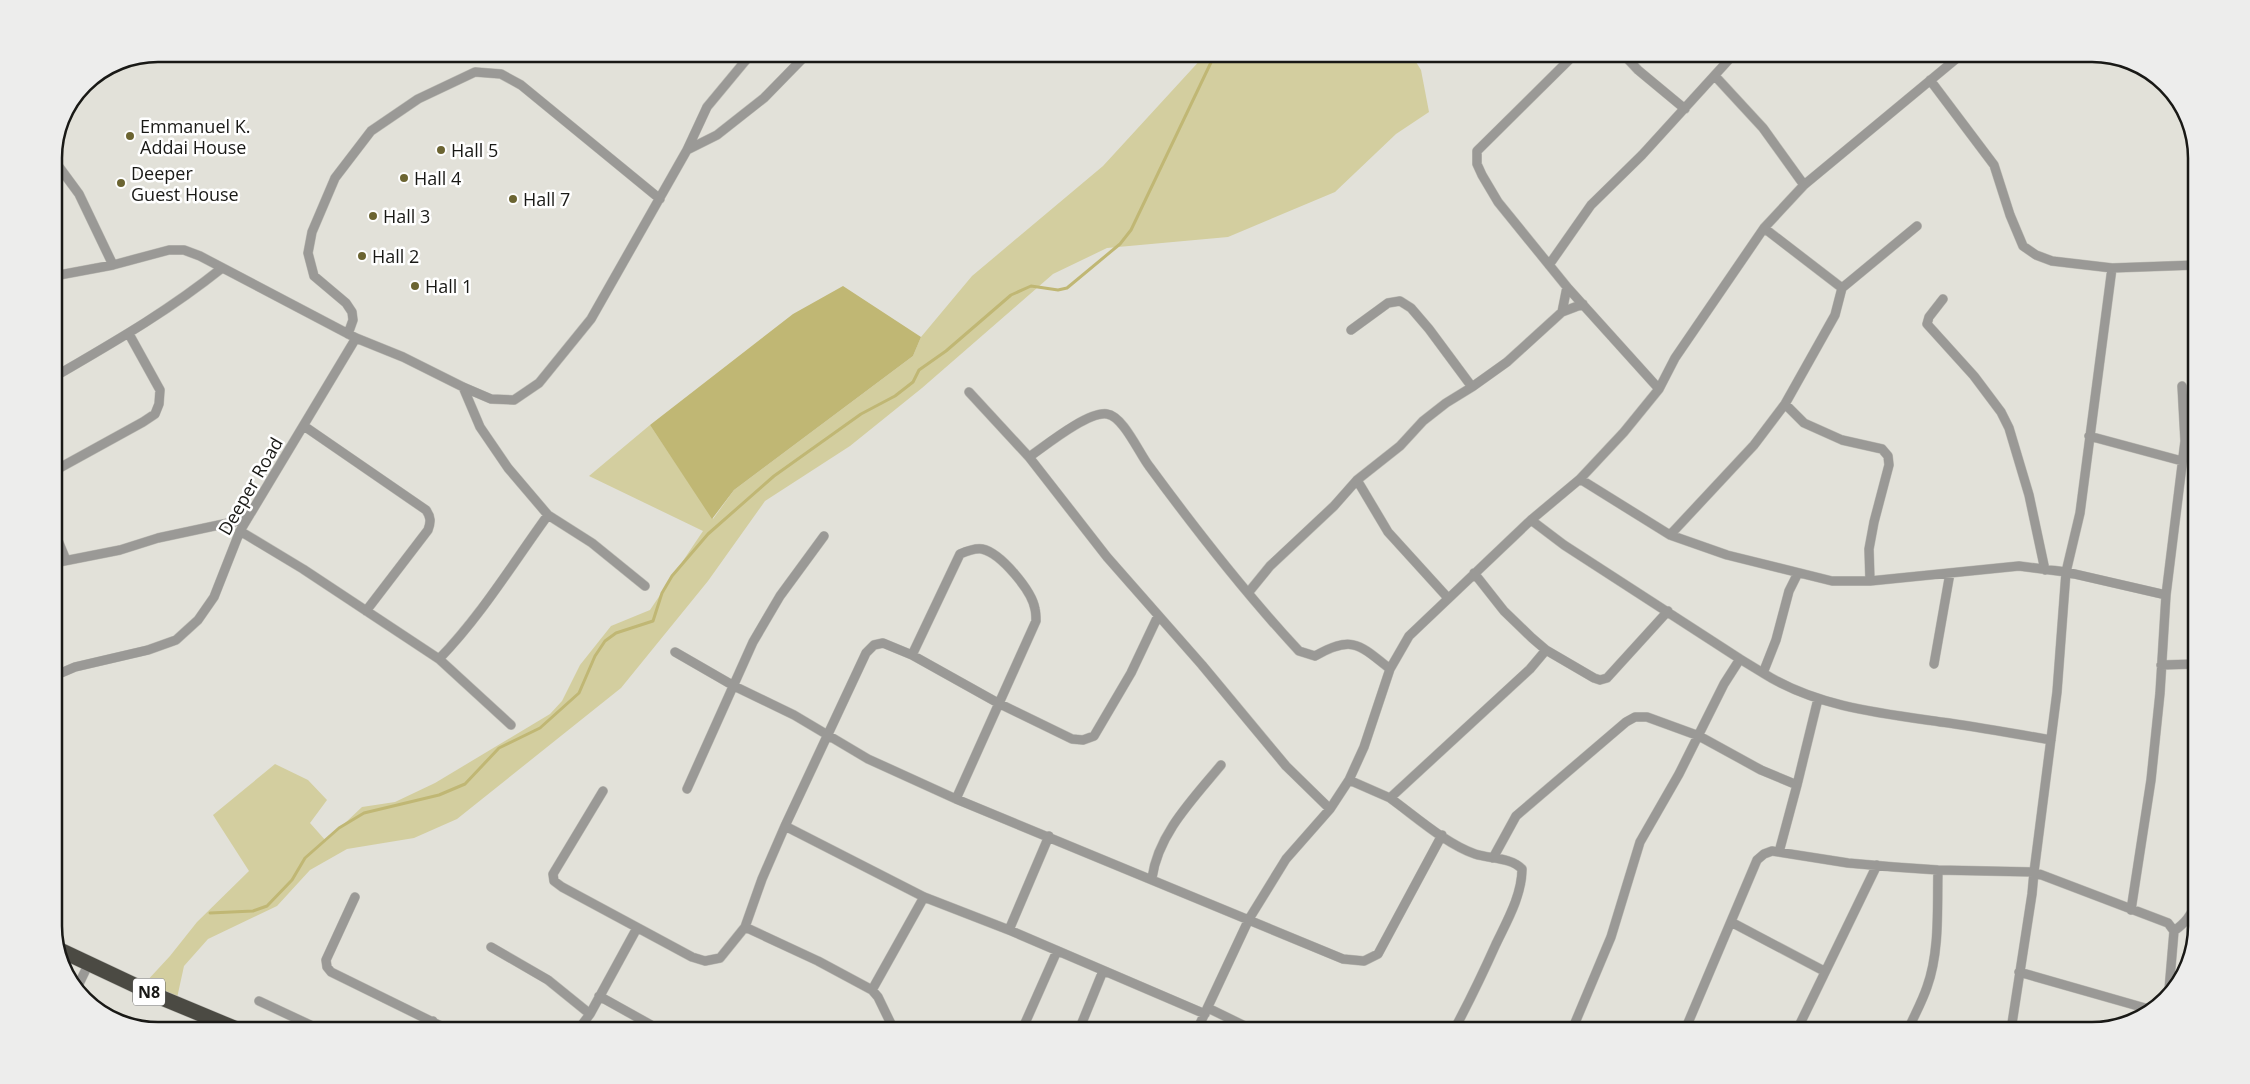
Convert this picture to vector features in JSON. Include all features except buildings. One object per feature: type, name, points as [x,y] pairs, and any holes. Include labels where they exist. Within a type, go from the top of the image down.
[{"type":"highway","name":"N8","points":[[67,953],[162,998],[220,1022]]},
{"type":"street","points":[[1568,62],[1477,151],[1477,164],[1498,202],[1567,287],[1659,389]]},
{"type":"street","points":[[1631,62],[1685,108]]},
{"type":"street","points":[[1550,265],[1591,205],[1642,155],[1727,62]]},
{"type":"street","points":[[1201,1022],[1249,919],[1286,859],[1330,809],[1349,780],[1364,747],[1390,669],[1409,636],[1531,520],[1580,479],[1624,432],[1659,389],[1675,358],[1764,228],[1804,185],[1950,62]]},
{"type":"street","points":[[63,274],[113,265],[169,250],[184,250],[352,336],[403,357],[463,387],[491,399],[514,400],[539,383],[592,319],[687,150],[707,107],[744,63]]},
{"type":"street","points":[[687,150],[725,129],[764,98],[799,63]]},
{"type":"street","points":[[352,336],[352,312],[346,303],[314,276],[308,254],[312,232],[335,178],[371,131],[418,99],[475,72],[501,74],[521,85],[660,199]]},
{"type":"street","points":[[1715,76],[1763,128],[1804,185]]},
{"type":"street","points":[[1930,80],[1994,165],[2010,215],[2023,246],[2036,255],[2052,261],[2112,268],[2187,265]]},
{"type":"street","points":[[63,172],[79,194],[113,265]]},
{"type":"street","points":[[1670,535],[1754,445],[1785,404],[1835,315],[1842,288],[1917,226]]},
{"type":"street","points":[[1764,228],[1842,288]]},
{"type":"street","points":[[63,372],[130,334],[182,299],[222,268]]},
{"type":"street","points":[[2012,1022],[2032,894],[2058,692],[2066,572],[2080,513],[2112,268]]},
{"type":"street","points":[[1562,312],[1567,287]]},
{"type":"street","points":[[1943,299],[1927,319],[1927,324],[1974,376],[2002,412],[2009,428],[2028,495],[2045,570]]},
{"type":"street","points":[[1351,330],[1388,303],[1400,301],[1411,308],[1430,329],[1472,387]]},
{"type":"street","points":[[1248,593],[1270,566],[1334,506],[1357,480],[1400,446],[1423,421],[1456,395],[1472,387],[1507,362],[1562,312],[1583,304]]},
{"type":"street","points":[[63,466],[155,414],[159,404],[160,390],[130,334]]},
{"type":"street","name":"Deeper Road","points":[[63,672],[75,667],[148,650],[176,640],[198,620],[214,597],[240,531],[304,426],[352,336]]},
{"type":"street","points":[[2131,910],[2151,780],[2166,594],[2185,441],[2182,386]]},
{"type":"street","points":[[463,387],[484,434],[508,468],[548,515],[592,543],[645,586]]},
{"type":"street","points":[[969,392],[1029,457],[1107,556],[1286,766],[1330,809]]},
{"type":"street","points":[[1785,404],[1804,423],[1842,440],[1882,449],[1888,456],[1889,465],[1869,549],[1870,581]]},
{"type":"street","points":[[1029,457],[1068,429],[1103,414],[1110,414],[1121,422],[1150,468],[1202,538],[1299,651],[1315,656],[1334,645],[1346,643],[1356,645],[1369,652],[1390,669]]},
{"type":"street","points":[[304,426],[426,510],[430,516],[431,522],[428,530],[366,611]]},
{"type":"street","points":[[2089,436],[2182,461]]},
{"type":"street","points":[[1580,479],[1670,535],[1727,554],[1832,581],[1870,581],[2019,566],[2066,572],[2166,594]]},
{"type":"street","points":[[1357,480],[1388,532],[1448,598]]},
{"type":"street","points":[[439,659],[484,606],[548,515]]},
{"type":"street","points":[[63,561],[120,550],[158,538],[247,519]]},
{"type":"street","points":[[1531,520],[1564,545],[1763,673],[1776,681],[1818,699],[1906,717],[2051,740]]},
{"type":"street","points":[[240,531],[303,569],[439,659],[510,725]]},
{"type":"street","points":[[687,789],[753,642],[780,596],[824,536]]},
{"type":"street","points":[[912,655],[960,554],[969,550],[981,549],[996,554],[1013,572],[1030,596],[1035,608],[1036,621],[956,798]]},
{"type":"street","points":[[63,553],[66,560]]},
{"type":"street","points":[[1474,573],[1504,611],[1546,650],[1600,680],[1607,678],[1668,611]]},
{"type":"street","points":[[1763,673],[1776,640],[1789,591],[1798,573]]},
{"type":"street","points":[[1934,664],[1950,573]]},
{"type":"street","points":[[603,791],[553,874],[554,881],[692,957],[706,961],[720,958],[745,927],[762,879],[785,826],[866,653],[874,645],[883,643],[912,655],[998,703],[1072,738],[1083,740],[1094,736],[1131,673],[1158,616]]},
{"type":"street","points":[[1390,798],[1530,669],[1546,650]]},
{"type":"street","points":[[675,652],[734,686],[794,715],[868,760],[1343,959],[1364,961],[1378,954],[1442,835]]},
{"type":"street","points":[[1575,1022],[1612,936],[1640,842],[1724,684],[1740,658]]},
{"type":"street","points":[[2161,665],[2188,664]]},
{"type":"street","points":[[1779,852],[1818,699]]},
{"type":"street","points":[[1493,858],[1516,816],[1626,722],[1636,717],[1647,717],[1698,736],[1761,770],[1797,785]]},
{"type":"street","points":[[1152,878],[1154,862],[1178,817],[1221,765]]},
{"type":"street","points":[[1349,780],[1390,798],[1460,847],[1476,854],[1517,864],[1522,869],[1522,880],[1513,909],[1458,1022]]},
{"type":"street","points":[[785,826],[924,897],[1009,930],[1103,971],[1234,1022]]},
{"type":"street","points":[[1009,930],[1049,836]]},
{"type":"street","points":[[1689,1022],[1757,860],[1764,854],[1772,851],[1877,865],[1938,870],[2034,872],[2168,923],[2174,931],[2170,982]]},
{"type":"street","points":[[1801,1022],[1877,865]]},
{"type":"street","points":[[1911,1022],[1927,986],[1932,964],[1936,938],[1938,870]]},
{"type":"street","points":[[355,897],[326,960],[327,967],[331,972],[433,1021]]},
{"type":"street","points":[[872,990],[924,897]]},
{"type":"street","points":[[2174,931],[2188,919]]},
{"type":"street","points":[[1732,922],[1824,971]]},
{"type":"street","points":[[745,927],[818,961],[872,990],[878,996],[890,1022]]},
{"type":"street","points":[[584,1022],[637,928]]},
{"type":"street","points":[[491,947],[548,980],[590,1014]]},
{"type":"street","points":[[1026,1022],[1057,951]]},
{"type":"street","points":[[80,981],[89,963]]},
{"type":"street","points":[[1082,1022],[1103,971]]},
{"type":"street","points":[[2019,972],[2142,1007]]},
{"type":"street","points":[[599,996],[646,1022]]},
{"type":"street","points":[[259,1001],[305,1022]]},
{"type":"shaded area","points":[[1198,62],[1416,62],[1421,70],[1429,112],[1396,134],[1335,192],[1228,237],[1107,248],[1053,274],[922,388],[850,446],[765,501],[708,581],[621,688],[457,819],[414,838],[347,849],[310,870],[277,906],[208,939],[184,966],[177,998],[145,983],[170,956],[197,922],[249,871],[213,815],[275,764],[308,780],[327,800],[310,823],[326,841],[362,807],[395,802],[435,783],[550,714],[562,701],[580,665],[611,626],[650,610],[703,531],[589,476],[650,425],[713,519],[734,490],[913,356],[921,337],[972,276],[1103,166]]},
{"type":"shaded area","points":[[843,286],[921,337],[913,356],[734,490],[712,519],[650,425],[793,314]]},
{"type":"waterway","points":[[210,913],[253,911],[267,906],[292,880],[305,858],[339,828],[364,813],[439,795],[465,784],[499,748],[540,728],[579,693],[595,656],[605,641],[616,633],[653,621],[662,593],[672,576],[708,534],[774,476],[861,414],[895,396],[913,382],[919,370],[946,351],[1011,295],[1031,286],[1058,290],[1067,288],[1120,244],[1131,230],[1211,62]]},
{"type":"place","name":"Emmanuel K. Addai House","points":[[130,136]]},
{"type":"place","name":"Hall 5","points":[[441,150]]},
{"type":"place","name":"Hall 4","points":[[404,178]]},
{"type":"place","name":"Deeper Guest House","points":[[121,183]]},
{"type":"place","name":"Hall 7","points":[[513,199]]},
{"type":"place","name":"Hall 3","points":[[373,216]]},
{"type":"place","name":"Hall 2","points":[[362,256]]},
{"type":"place","name":"Hall 1","points":[[415,286]]}]
